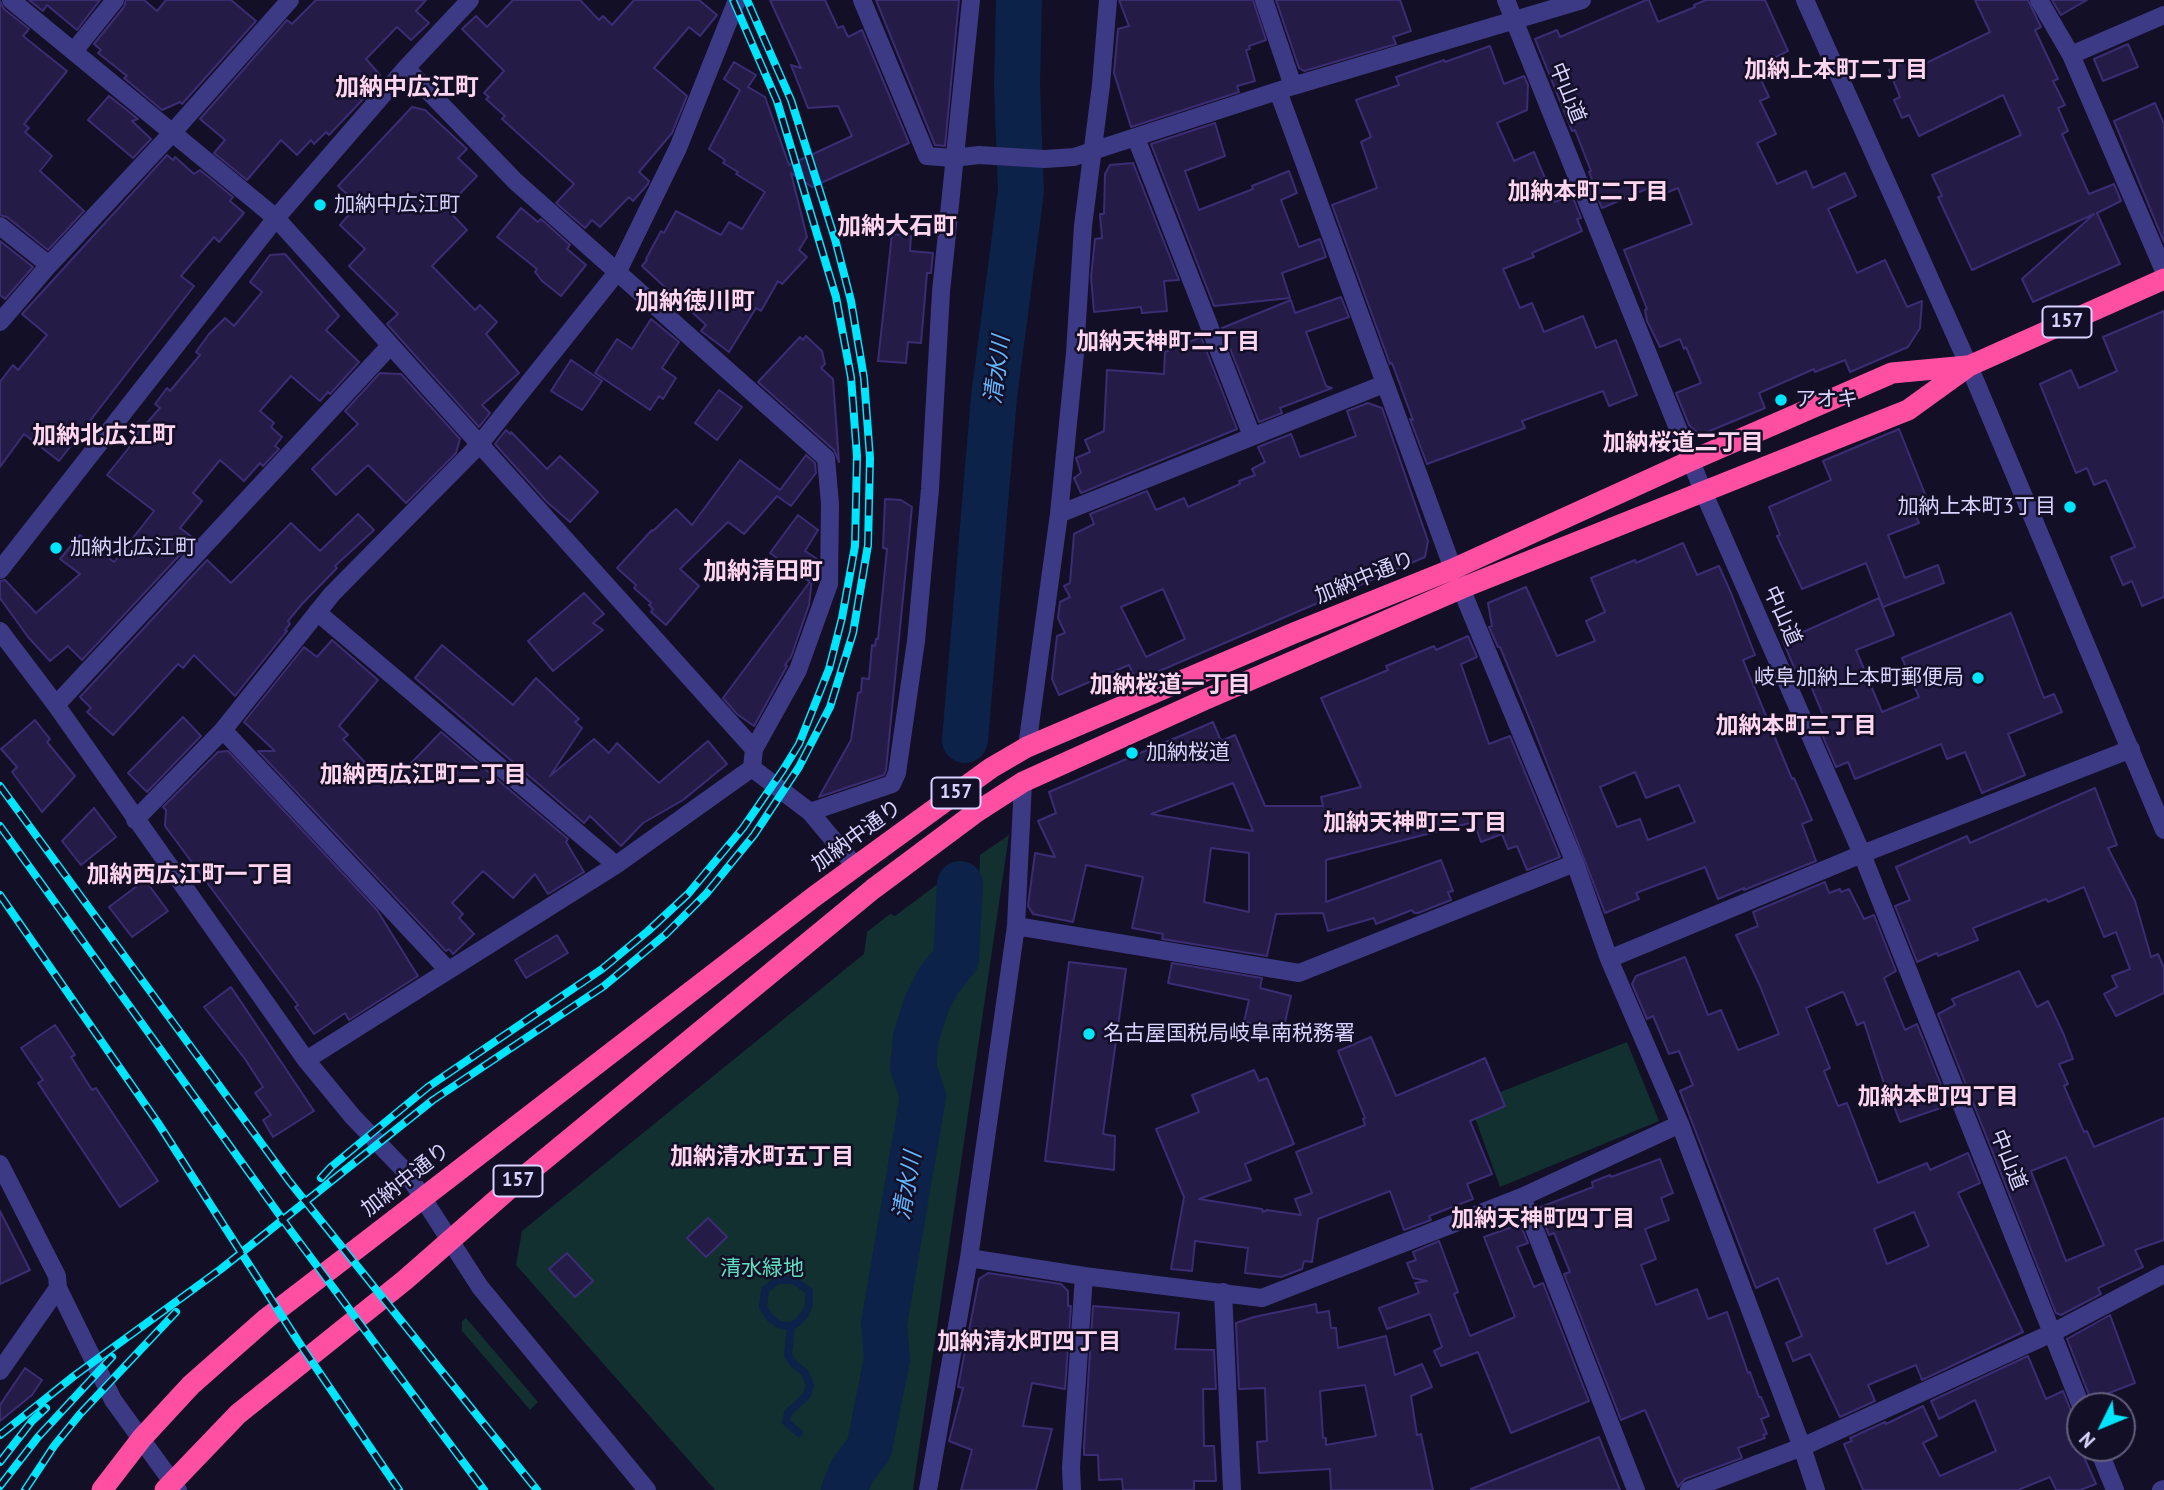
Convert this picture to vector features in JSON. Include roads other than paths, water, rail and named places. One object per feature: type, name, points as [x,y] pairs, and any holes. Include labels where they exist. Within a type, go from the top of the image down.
[{"type":"highway","name":"加納中通り","points":[[102,1490],[142,1438],[191,1385],[235,1345],[815,896],[991,768],[1027,747],[1294,633],[1458,579],[1703,492],[1908,410],[1969,366],[2164,279]]},
{"type":"highway","name":"加納中通り","points":[[171,1487],[238,1414],[451,1241],[510,1188],[873,889],[975,813],[1023,782],[1216,695],[1458,579],[1690,461],[1892,373],[1969,366]]},
{"type":"street","points":[[11,0],[276,218],[754,749]]},
{"type":"street","points":[[75,51],[115,0]]},
{"type":"street","points":[[0,323],[49,265],[173,132],[290,0]]},
{"type":"street","points":[[0,570],[276,218],[406,68],[470,0]]},
{"type":"street","points":[[135,820],[223,730],[332,594],[479,445],[618,271],[678,148],[737,0]]},
{"type":"street","points":[[862,0],[927,156],[1045,159],[1074,157],[1286,88],[1582,0]]},
{"type":"street","points":[[810,813],[892,784],[897,773],[916,641],[930,489],[941,292],[971,0]]},
{"type":"street","points":[[1027,747],[1059,514],[1091,151],[1101,85],[1108,0]]},
{"type":"street","points":[[1264,0],[1286,88],[1384,384],[1458,579],[1575,863],[1609,959],[1680,1124],[1816,1490]]},
{"type":"street","name":"中山道","points":[[1506,0],[1690,461],[1861,854],[2075,1392]]},
{"type":"street","points":[[1805,0],[1969,366],[2131,749],[2159,800],[2164,830]]},
{"type":"street","points":[[2039,0],[2071,55],[2164,271]]},
{"type":"street","points":[[2071,55],[2164,15]]},
{"type":"street","points":[[306,1060],[617,865],[752,768],[754,749],[798,670],[829,584],[830,504],[825,458],[515,181],[406,68]]},
{"type":"street","points":[[1136,138],[1252,436]]},
{"type":"street","points":[[0,226],[49,265]]},
{"type":"street","points":[[56,705],[390,346]]},
{"type":"street","points":[[1059,514],[1384,384]]},
{"type":"street","points":[[317,612],[617,865]]},
{"type":"street","points":[[0,631],[56,705],[306,1060],[354,1117],[406,1172],[480,1287],[647,1490]]},
{"type":"street","points":[[223,730],[448,970]]},
{"type":"street","points":[[1609,959],[1861,854],[2131,749]]},
{"type":"street","points":[[752,768],[810,813],[856,867]]},
{"type":"street","points":[[928,1490],[940,1410],[969,1258],[1016,926],[1023,782]]},
{"type":"street","points":[[1016,926],[1299,973],[1575,863]]},
{"type":"street","points":[[969,1258],[1084,1276],[1262,1298],[1522,1197],[1680,1124]]},
{"type":"street","points":[[0,1164],[57,1276],[58,1288],[113,1400],[142,1438],[171,1487]]},
{"type":"street","points":[[1522,1197],[1636,1490]]},
{"type":"street","points":[[1689,1490],[1802,1447],[2052,1333],[2164,1275]]},
{"type":"street","points":[[1072,1490],[1071,1467],[1084,1276]]},
{"type":"street","points":[[0,1371],[58,1288]]},
{"type":"street","points":[[1223,1292],[1232,1490]]},
{"type":"street","points":[[2104,1462],[2115,1490]]},
{"type":"waterway","name":"清水川","points":[[965,740],[994,397],[1021,191],[1017,86],[1019,0]]},
{"type":"waterway","name":"清水川","points":[[844,1490],[853,1469],[869,1449],[887,1359],[884,1324],[923,1096],[913,1067],[916,1037],[927,1003],[938,981],[956,959],[960,884]]},
{"type":"waterway","points":[[791,1326],[805,1314],[809,1305],[809,1291],[794,1280],[777,1280],[765,1290],[763,1307],[770,1318],[780,1325],[791,1326],[788,1355],[805,1373],[810,1385],[807,1395],[788,1413],[786,1422],[799,1433]]},
{"type":"railway","points":[[321,1178],[428,1087],[602,969],[688,894],[743,828],[783,770],[799,744],[829,669],[842,618],[855,546],[857,456],[851,377],[836,297],[777,101],[733,0]]},
{"type":"railway","points":[[0,1435],[74,1376],[221,1269],[433,1100],[604,986],[666,934],[706,894],[754,835],[799,767],[830,707],[853,633],[868,545],[870,458],[864,378],[851,301],[835,239],[791,100],[747,0]]},
{"type":"railway","points":[[0,786],[289,1181],[537,1490]]},
{"type":"railway","points":[[0,826],[291,1231],[484,1490]]},
{"type":"railway","points":[[0,895],[158,1123],[298,1341],[399,1490]]},
{"type":"railway","points":[[25,1490],[54,1446],[80,1414],[176,1312]]},
{"type":"railway","points":[[0,1486],[38,1437],[112,1357]]},
{"type":"railway","points":[[0,1462],[32,1421],[46,1408]]},
{"type":"place","name":"加納中広江町","points":[[320,205]]},
{"type":"place","name":"アオキ","points":[[1781,400]]},
{"type":"place","name":"加納上本町3丁目","points":[[2070,507]]},
{"type":"place","name":"加納北広江町","points":[[56,548]]},
{"type":"place","name":"岐阜加納上本町郵便局","points":[[1978,678]]},
{"type":"place","name":"加納桜道","points":[[1132,753]]},
{"type":"place","name":"名古屋国税局岐阜南税務署","points":[[1089,1034]]},
{"type":"district","name":"加納上本町二丁目","points":[[1836,70]]},
{"type":"district","name":"加納中広江町","points":[[407,88]]},
{"type":"district","name":"加納本町二丁目","points":[[1588,192]]},
{"type":"district","name":"加納大石町","points":[[897,227]]},
{"type":"district","name":"加納徳川町","points":[[695,302]]},
{"type":"district","name":"加納天神町二丁目","points":[[1168,342]]},
{"type":"district","name":"加納北広江町","points":[[104,436]]},
{"type":"district","name":"加納桜道二丁目","points":[[1683,443]]},
{"type":"district","name":"加納清田町","points":[[763,572]]},
{"type":"district","name":"加納桜道一丁目","points":[[1170,685]]},
{"type":"district","name":"加納本町三丁目","points":[[1796,726]]},
{"type":"district","name":"加納西広江町二丁目","points":[[423,775]]},
{"type":"district","name":"加納天神町三丁目","points":[[1415,823]]},
{"type":"district","name":"加納西広江町一丁目","points":[[190,875]]},
{"type":"district","name":"加納本町四丁目","points":[[1938,1097]]},
{"type":"district","name":"加納清水町五丁目","points":[[762,1157]]},
{"type":"district","name":"加納天神町四丁目","points":[[1543,1219]]},
{"type":"district","name":"加納清水町四丁目","points":[[1029,1342]]},
{"type":"park label","name":"清水緑地","points":[[762,1269]]}]
